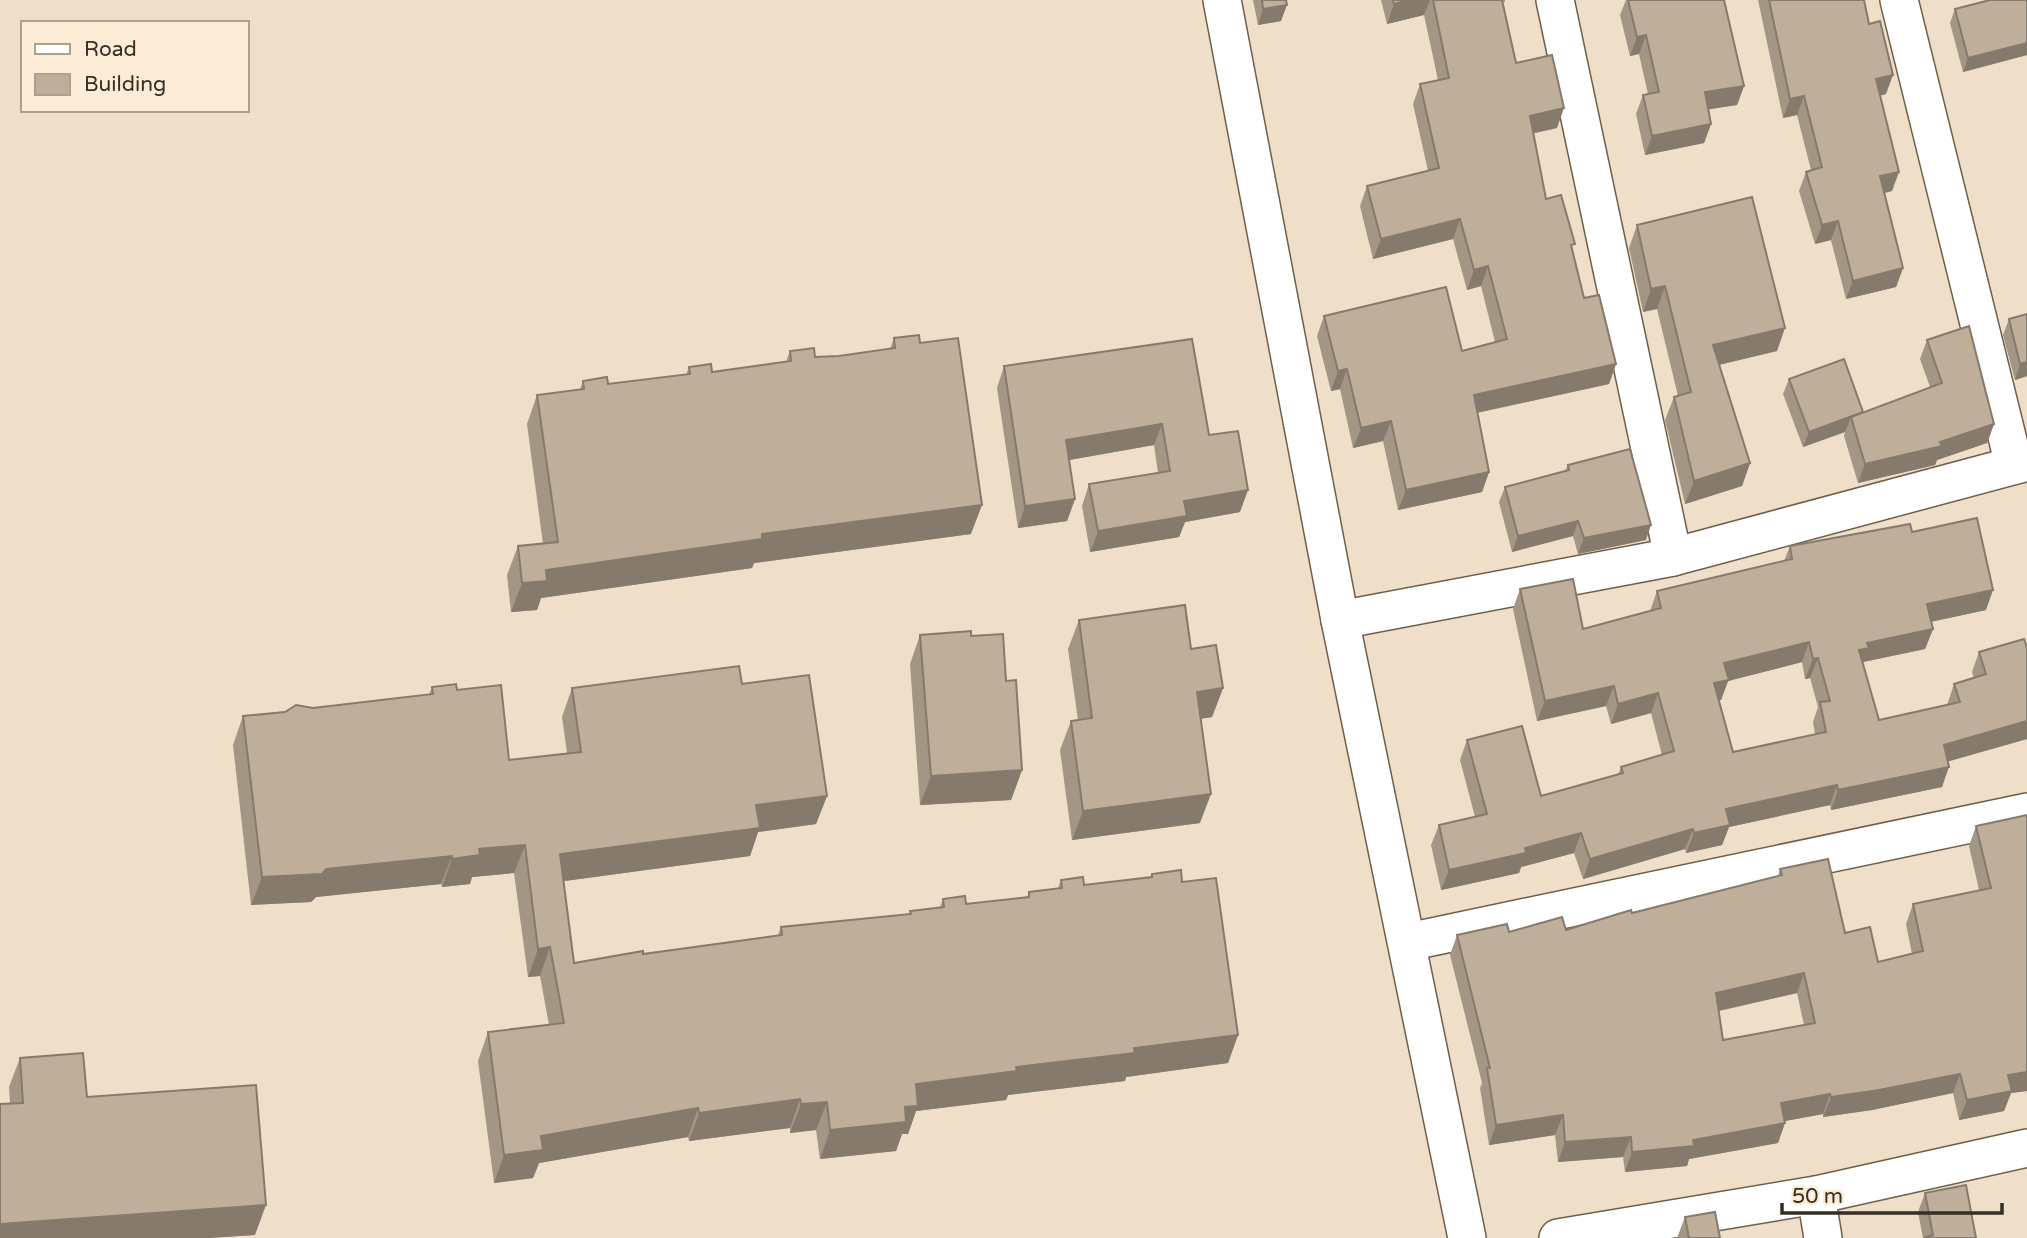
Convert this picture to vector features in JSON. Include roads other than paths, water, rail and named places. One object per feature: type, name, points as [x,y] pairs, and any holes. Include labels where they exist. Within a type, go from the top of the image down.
[{"type":"street","points":[[1222,0],[1340,620],[1467,1238]]},
{"type":"street","points":[[1555,0],[1673,557]]},
{"type":"street","points":[[1340,620],[1673,557],[2021,464],[1899,0]]},
{"type":"street","points":[[1408,942],[2027,812]]},
{"type":"street","points":[[1558,1238],[1815,1195],[2027,1148]]},
{"type":"street","points":[[1815,1195],[1823,1238]]}]
